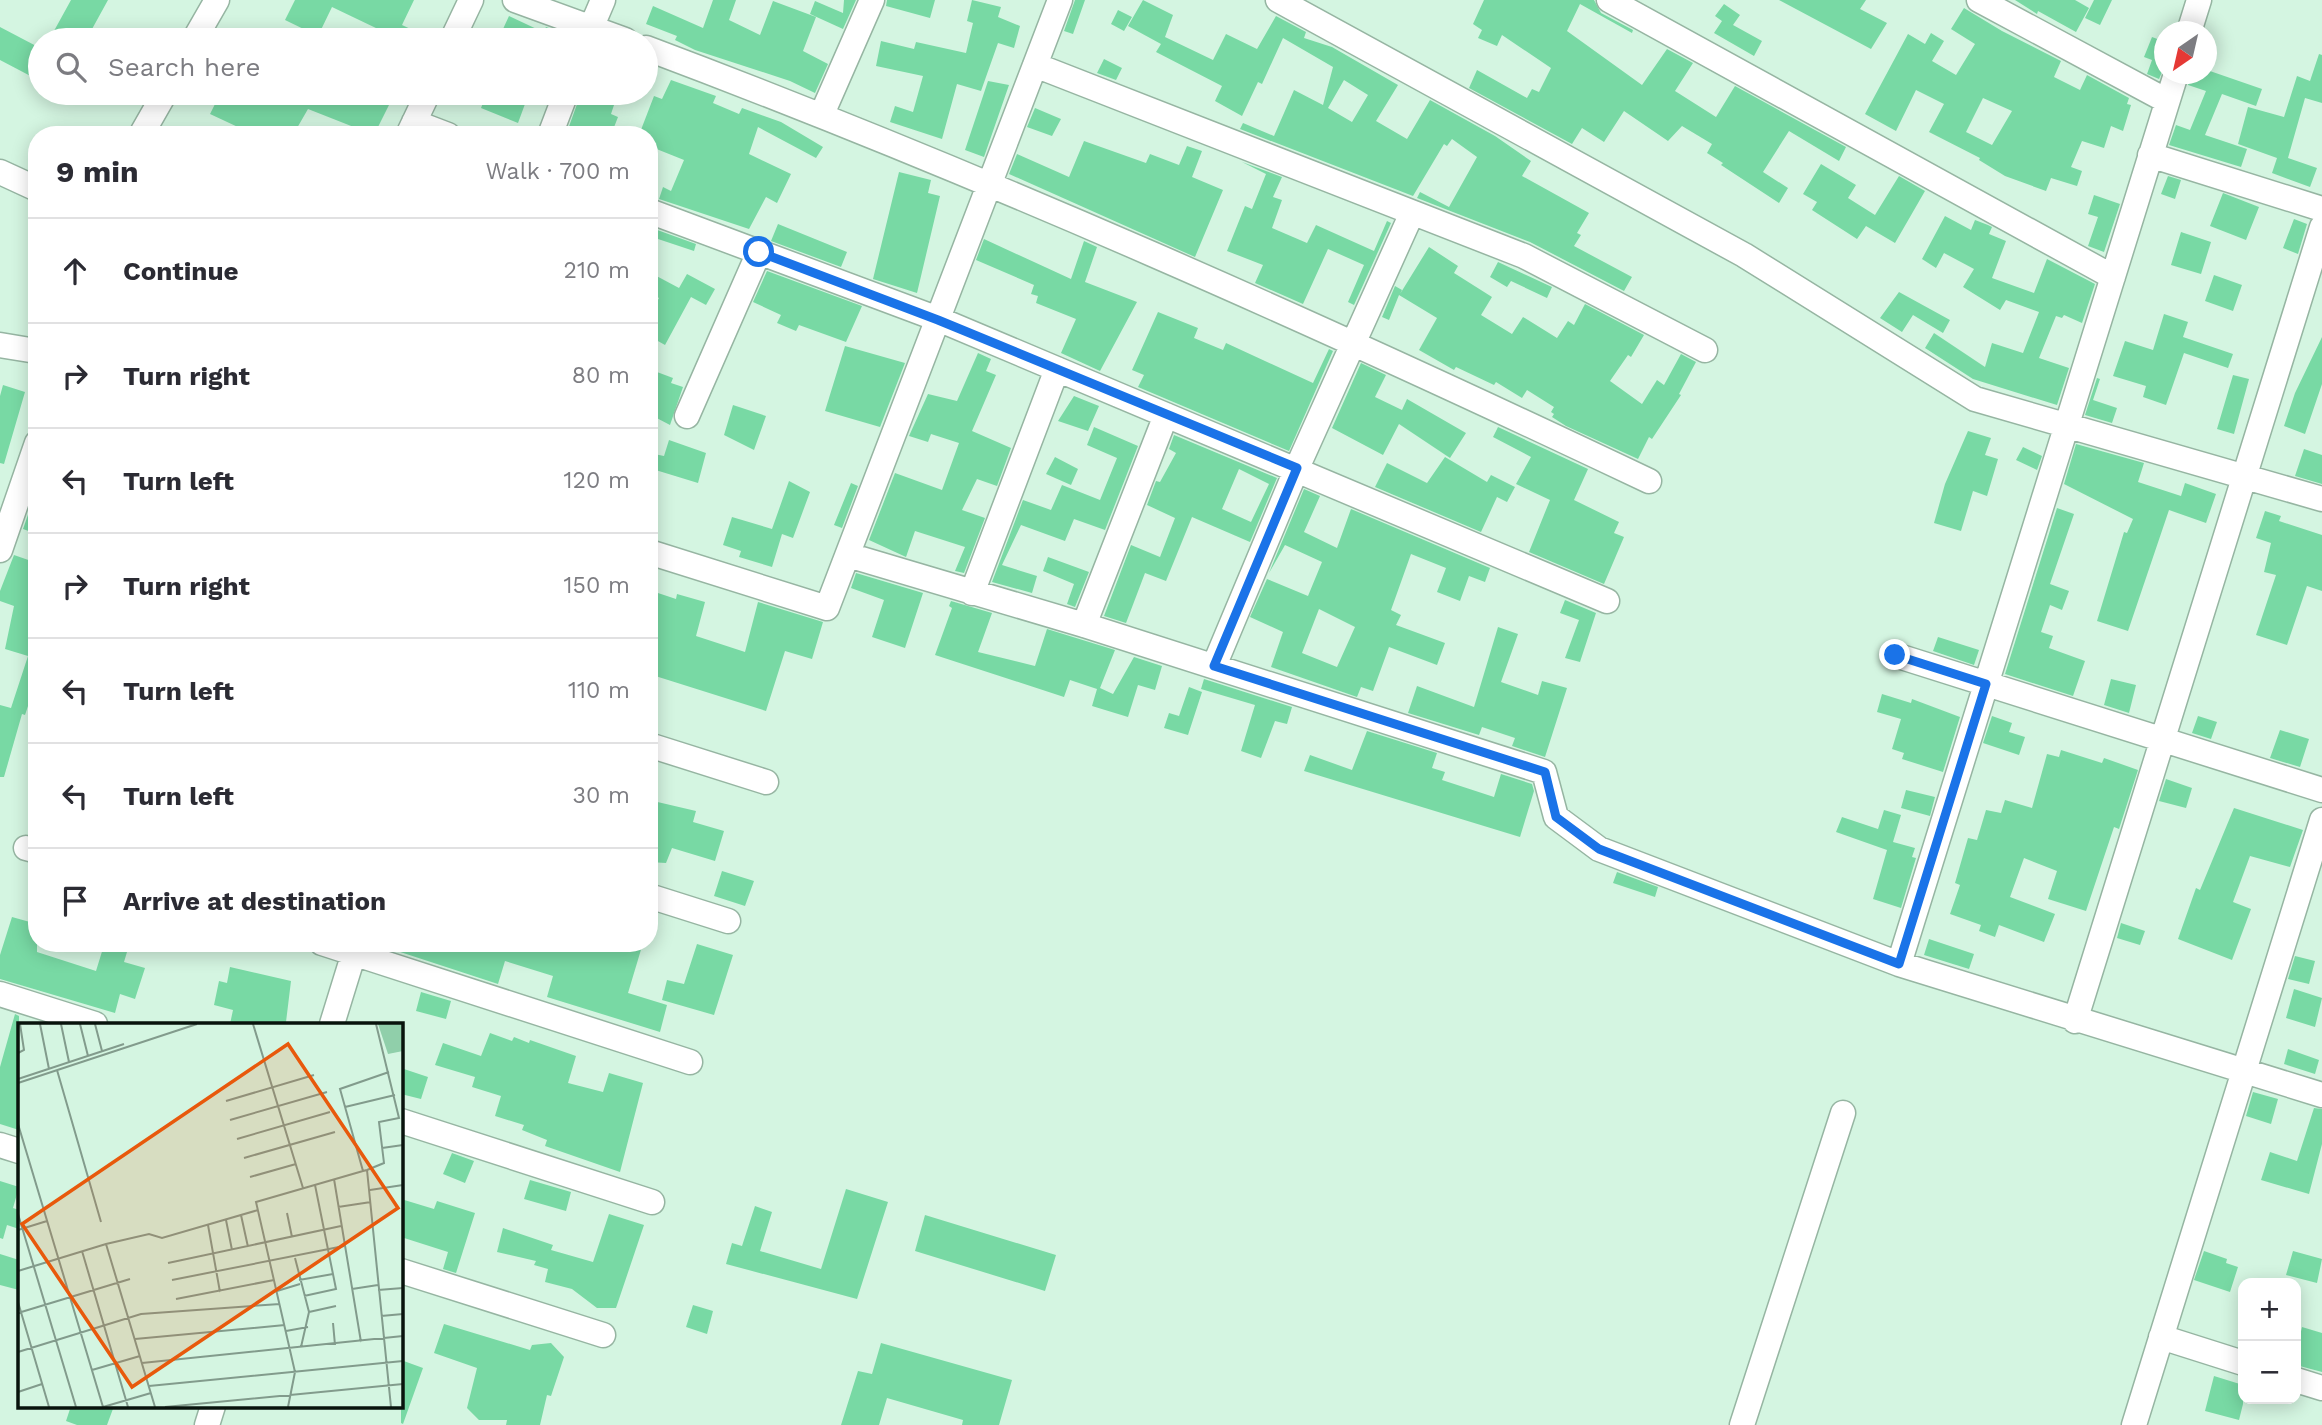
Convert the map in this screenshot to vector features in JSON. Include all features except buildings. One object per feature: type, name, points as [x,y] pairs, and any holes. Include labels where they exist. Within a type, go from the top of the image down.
[{"type":"street","points":[[201,28],[217,0]]},
{"type":"street","points":[[458,28],[471,0]]},
{"type":"street","points":[[515,0],[576,28]]},
{"type":"street","points":[[591,28],[603,0]]},
{"type":"street","points":[[822,114],[872,0]]},
{"type":"street","points":[[658,555],[822,608],[831,603],[1060,0]]},
{"type":"street","points":[[1278,0],[1744,255],[1975,399],[2066,428],[2322,499]]},
{"type":"street","points":[[1609,0],[2113,277]]},
{"type":"street","points":[[1979,0],[2167,101]]},
{"type":"street","points":[[2192,21],[2199,0]]},
{"type":"street","points":[[658,52],[822,114],[1356,342],[1649,481]]},
{"type":"street","points":[[1035,65],[1524,256],[1705,350]]},
{"type":"street","points":[[1899,964],[2173,84]]},
{"type":"street","points":[[146,126],[158,105]]},
{"type":"street","points":[[412,126],[422,105]]},
{"type":"street","points":[[553,126],[561,105]]},
{"type":"street","points":[[2150,155],[2322,209]]},
{"type":"street","points":[[0,172],[28,185]]},
{"type":"street","points":[[1214,666],[1297,468],[1412,213]]},
{"type":"street","points":[[658,214],[938,320],[1297,468],[1607,601]]},
{"type":"street","points":[[2075,1021],[2322,227]]},
{"type":"street","points":[[687,416],[759,252]]},
{"type":"street","points":[[0,345],[28,346]]},
{"type":"street","points":[[972,593],[1057,369]]},
{"type":"street","points":[[1084,625],[1166,415]]},
{"type":"street","points":[[0,550],[28,469]]},
{"type":"street","points":[[848,555],[1084,625],[1545,772],[1556,817],[1599,849],[1899,964],[2075,1021],[2322,1094]]},
{"type":"street","points":[[1895,655],[2322,790]]},
{"type":"street","points":[[658,748],[766,782]]},
{"type":"street","points":[[2134,1425],[2322,820]]},
{"type":"street","points":[[658,899],[728,921]]},
{"type":"street","points":[[332,1023],[354,952]]},
{"type":"street","points":[[367,952],[690,1062]]},
{"type":"street","points":[[0,994],[92,1023]]},
{"type":"street","points":[[1742,1425],[1843,1114]]},
{"type":"street","points":[[402,1121],[652,1202]]},
{"type":"street","points":[[0,1144],[18,1151]]},
{"type":"street","points":[[402,1271],[603,1335]]},
{"type":"street","points":[[2161,1337],[2238,1361]]},
{"type":"street","points":[[2301,1382],[2322,1388]]},
{"type":"street","points":[[207,1425],[212,1408]]},
{"type":"route","points":[[759,252],[938,320],[1297,468],[1214,666],[1545,772],[1556,817],[1599,849],[1899,964],[1986,684],[1895,655]]}]
